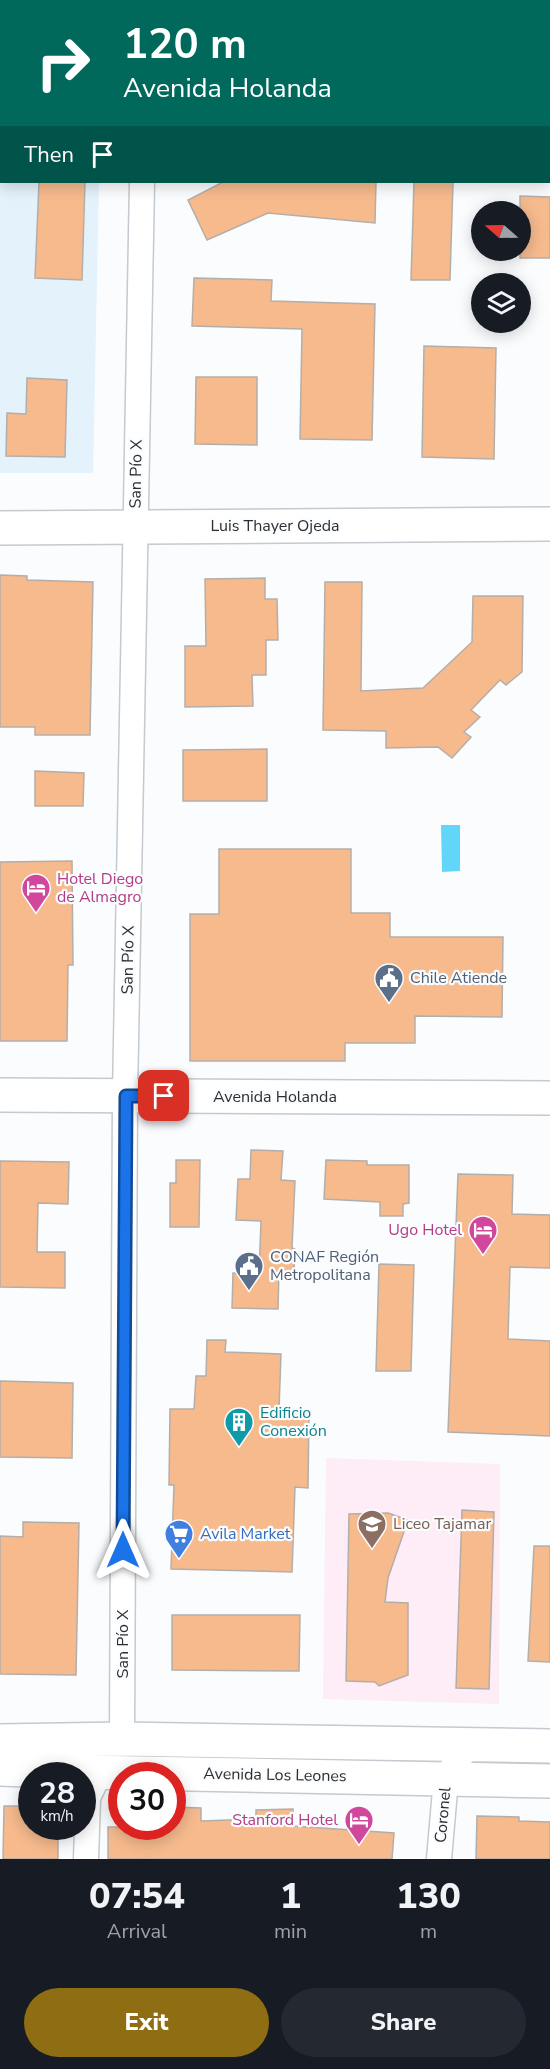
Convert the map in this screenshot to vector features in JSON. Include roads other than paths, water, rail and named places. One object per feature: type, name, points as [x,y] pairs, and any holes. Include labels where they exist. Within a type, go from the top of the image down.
[{"type":"main road","name":"Luis Thayer Ojeda","points":[[0,528],[550,524]]},
{"type":"main road","name":"Avenida Holanda","points":[[0,1095],[550,1098]]},
{"type":"main road","name":"Avenida Los Leones","points":[[0,1741],[122,1739],[550,1746]]},
{"type":"main road","name":"Avenida Los Leones","points":[[0,1769],[550,1781]]},
{"type":"street","name":"San Pío X","points":[[122,1739],[126,1096],[142,183]]},
{"type":"street","name":"Coronel","points":[[439,1859],[446,1779],[456,1760],[473,1744]]},
{"type":"street","points":[[86,1859],[88,1798],[95,1783],[104,1772]]},
{"type":"water","points":[[441,825],[460,825],[460,871],[442,872]]},
{"type":"place","name":"Hotel Diego de Almagro","points":[[36,914]]},
{"type":"place","name":"Chile Atiende","points":[[389,1004]]},
{"type":"place","name":"Ugo Hotel","points":[[483,1256]]},
{"type":"place","name":"CONAF Región Metropolitana","points":[[249,1292]]},
{"type":"place","name":"Edificio Conexión","points":[[239,1448]]},
{"type":"place","name":"Liceo Tajamar","points":[[372,1550]]},
{"type":"place","name":"Avila Market","points":[[179,1560]]},
{"type":"place","name":"Stanford Hotel","points":[[359,1846]]}]
